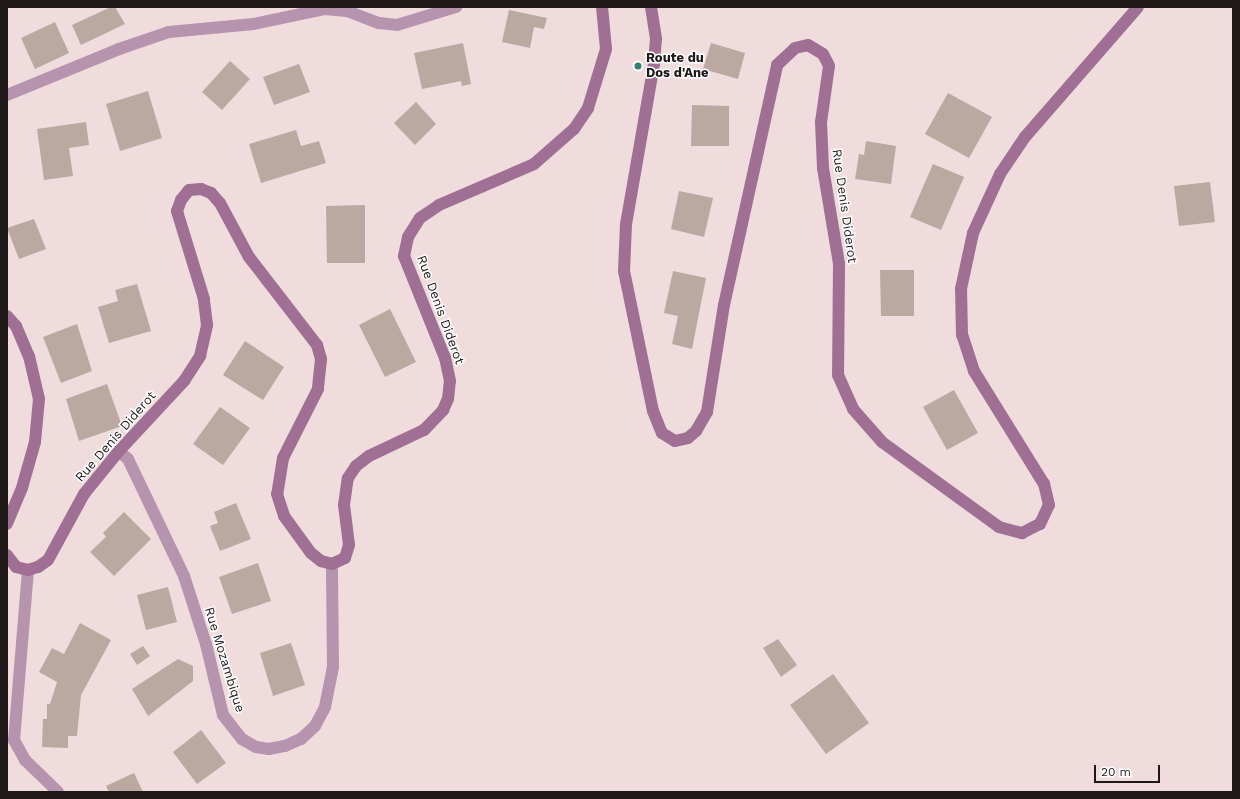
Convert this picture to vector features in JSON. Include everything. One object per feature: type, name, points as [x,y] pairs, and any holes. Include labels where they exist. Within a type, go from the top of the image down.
[{"type":"main road","name":"Rue Denis Diderot","points":[[28,570],[38,567],[48,560],[84,494],[119,451],[184,381],[200,356],[207,325],[204,299],[177,211],[181,200],[189,190],[201,189],[211,193],[220,203],[249,257],[318,345],[321,359],[318,389],[282,458],[277,494],[284,516],[311,553],[322,561],[332,564],[345,558],[349,545],[344,505],[344,490],[356,466],[369,456],[424,430],[442,410],[448,399],[450,381],[445,358],[404,256],[408,237],[420,218],[433,210],[534,164],[574,129],[588,108],[606,49],[602,7]]},
{"type":"main road","name":"Rue Denis Diderot","points":[[651,7],[656,39],[654,64],[626,224],[624,271],[653,411],[662,433],[675,441],[688,438],[696,432],[707,412],[724,305],[777,65],[795,48],[808,45],[823,54],[829,66],[821,122],[823,168],[839,264],[838,375],[853,409],[882,442],[999,527],[1022,533],[1040,524],[1049,505],[1044,484],[974,371],[962,335],[961,289],[973,233],[1000,174],[1025,137],[1138,7]]},
{"type":"main road","points":[[7,316],[16,326],[29,356],[38,399],[35,442],[22,488],[7,524]]},
{"type":"main road","points":[[7,555],[16,567],[28,570]]},
{"type":"street","points":[[7,95],[118,49],[169,32],[254,24],[325,9],[347,11],[379,23],[397,25],[456,7]]},
{"type":"street","name":"Rue Mozambique","points":[[119,451],[128,459],[184,576],[206,644],[223,715],[242,739],[256,747],[269,749],[285,746],[300,739],[315,726],[325,707],[333,667],[332,564]]},
{"type":"street","points":[[28,570],[14,740],[25,760],[58,792]]},
{"type":"building","points":[[111,7],[115,7],[125,24],[81,45],[72,25]]},
{"type":"building","points":[[509,10],[547,18],[544,29],[534,27],[530,48],[502,42]]},
{"type":"building","points":[[55,22],[69,53],[35,69],[21,38]]},
{"type":"building","points":[[463,43],[471,84],[462,86],[461,81],[422,89],[414,53]]},
{"type":"building","points":[[711,43],[745,53],[738,79],[703,69]]},
{"type":"building","points":[[230,61],[250,79],[222,110],[202,92]]},
{"type":"building","points":[[299,64],[310,92],[274,105],[263,77]]},
{"type":"building","points":[[148,91],[162,138],[120,151],[106,104]]},
{"type":"building","points":[[948,93],[992,117],[969,158],[925,134]]},
{"type":"building","points":[[416,102],[436,124],[415,145],[394,123]]},
{"type":"building","points":[[692,105],[729,106],[729,146],[691,146]]},
{"type":"building","points":[[86,122],[89,145],[69,148],[73,176],[44,180],[37,129]]},
{"type":"building","points":[[296,130],[301,146],[319,141],[326,163],[261,183],[249,144]]},
{"type":"building","points":[[866,141],[896,146],[891,184],[855,179],[859,154],[864,155]]},
{"type":"building","points":[[933,164],[964,177],[941,230],[910,217]]},
{"type":"building","points":[[1210,182],[1215,222],[1179,226],[1174,186]]},
{"type":"building","points":[[679,191],[713,198],[704,237],[671,229]]},
{"type":"building","points":[[365,205],[365,263],[327,263],[326,206]]},
{"type":"building","points":[[34,219],[46,249],[19,259],[7,228]]},
{"type":"building","points":[[880,270],[914,270],[914,316],[881,316]]},
{"type":"building","points":[[673,271],[706,278],[692,349],[672,344],[678,316],[664,313]]},
{"type":"building","points":[[137,284],[151,331],[109,343],[98,307],[118,301],[115,290]]},
{"type":"building","points":[[390,309],[416,362],[385,377],[359,325]]},
{"type":"building","points":[[77,324],[92,371],[61,383],[43,337]]},
{"type":"building","points":[[245,341],[284,367],[263,400],[223,375]]},
{"type":"building","points":[[107,384],[122,426],[79,441],[66,399]]},
{"type":"building","points":[[954,390],[978,433],[947,450],[923,407]]},
{"type":"building","points":[[220,407],[250,428],[223,465],[193,444]]},
{"type":"building","points":[[236,503],[251,539],[220,551],[210,526],[218,523],[214,512]]},
{"type":"building","points":[[124,512],[151,539],[114,576],[90,552],[106,537],[103,533]]},
{"type":"building","points":[[258,563],[271,601],[232,614],[219,577]]},
{"type":"building","points":[[168,587],[177,622],[146,630],[137,595]]},
{"type":"building","points":[[80,623],[111,640],[81,695],[77,736],[68,736],[68,748],[42,747],[43,719],[47,719],[47,704],[50,704],[57,682],[39,672],[52,648],[64,654]]},
{"type":"building","points":[[778,639],[797,665],[781,677],[763,648]]},
{"type":"building","points":[[291,643],[305,685],[273,696],[260,653]]},
{"type":"building","points":[[143,646],[150,656],[137,665],[130,654]]},
{"type":"building","points":[[178,659],[193,666],[193,681],[148,716],[132,689]]},
{"type":"building","points":[[833,674],[869,723],[826,754],[790,705]]},
{"type":"building","points":[[201,730],[226,763],[197,784],[173,752]]},
{"type":"building","points":[[134,773],[143,792],[109,792],[106,786]]},
{"type":"place","name":"Route du Dos d'Ane","points":[[638,66]]}]
